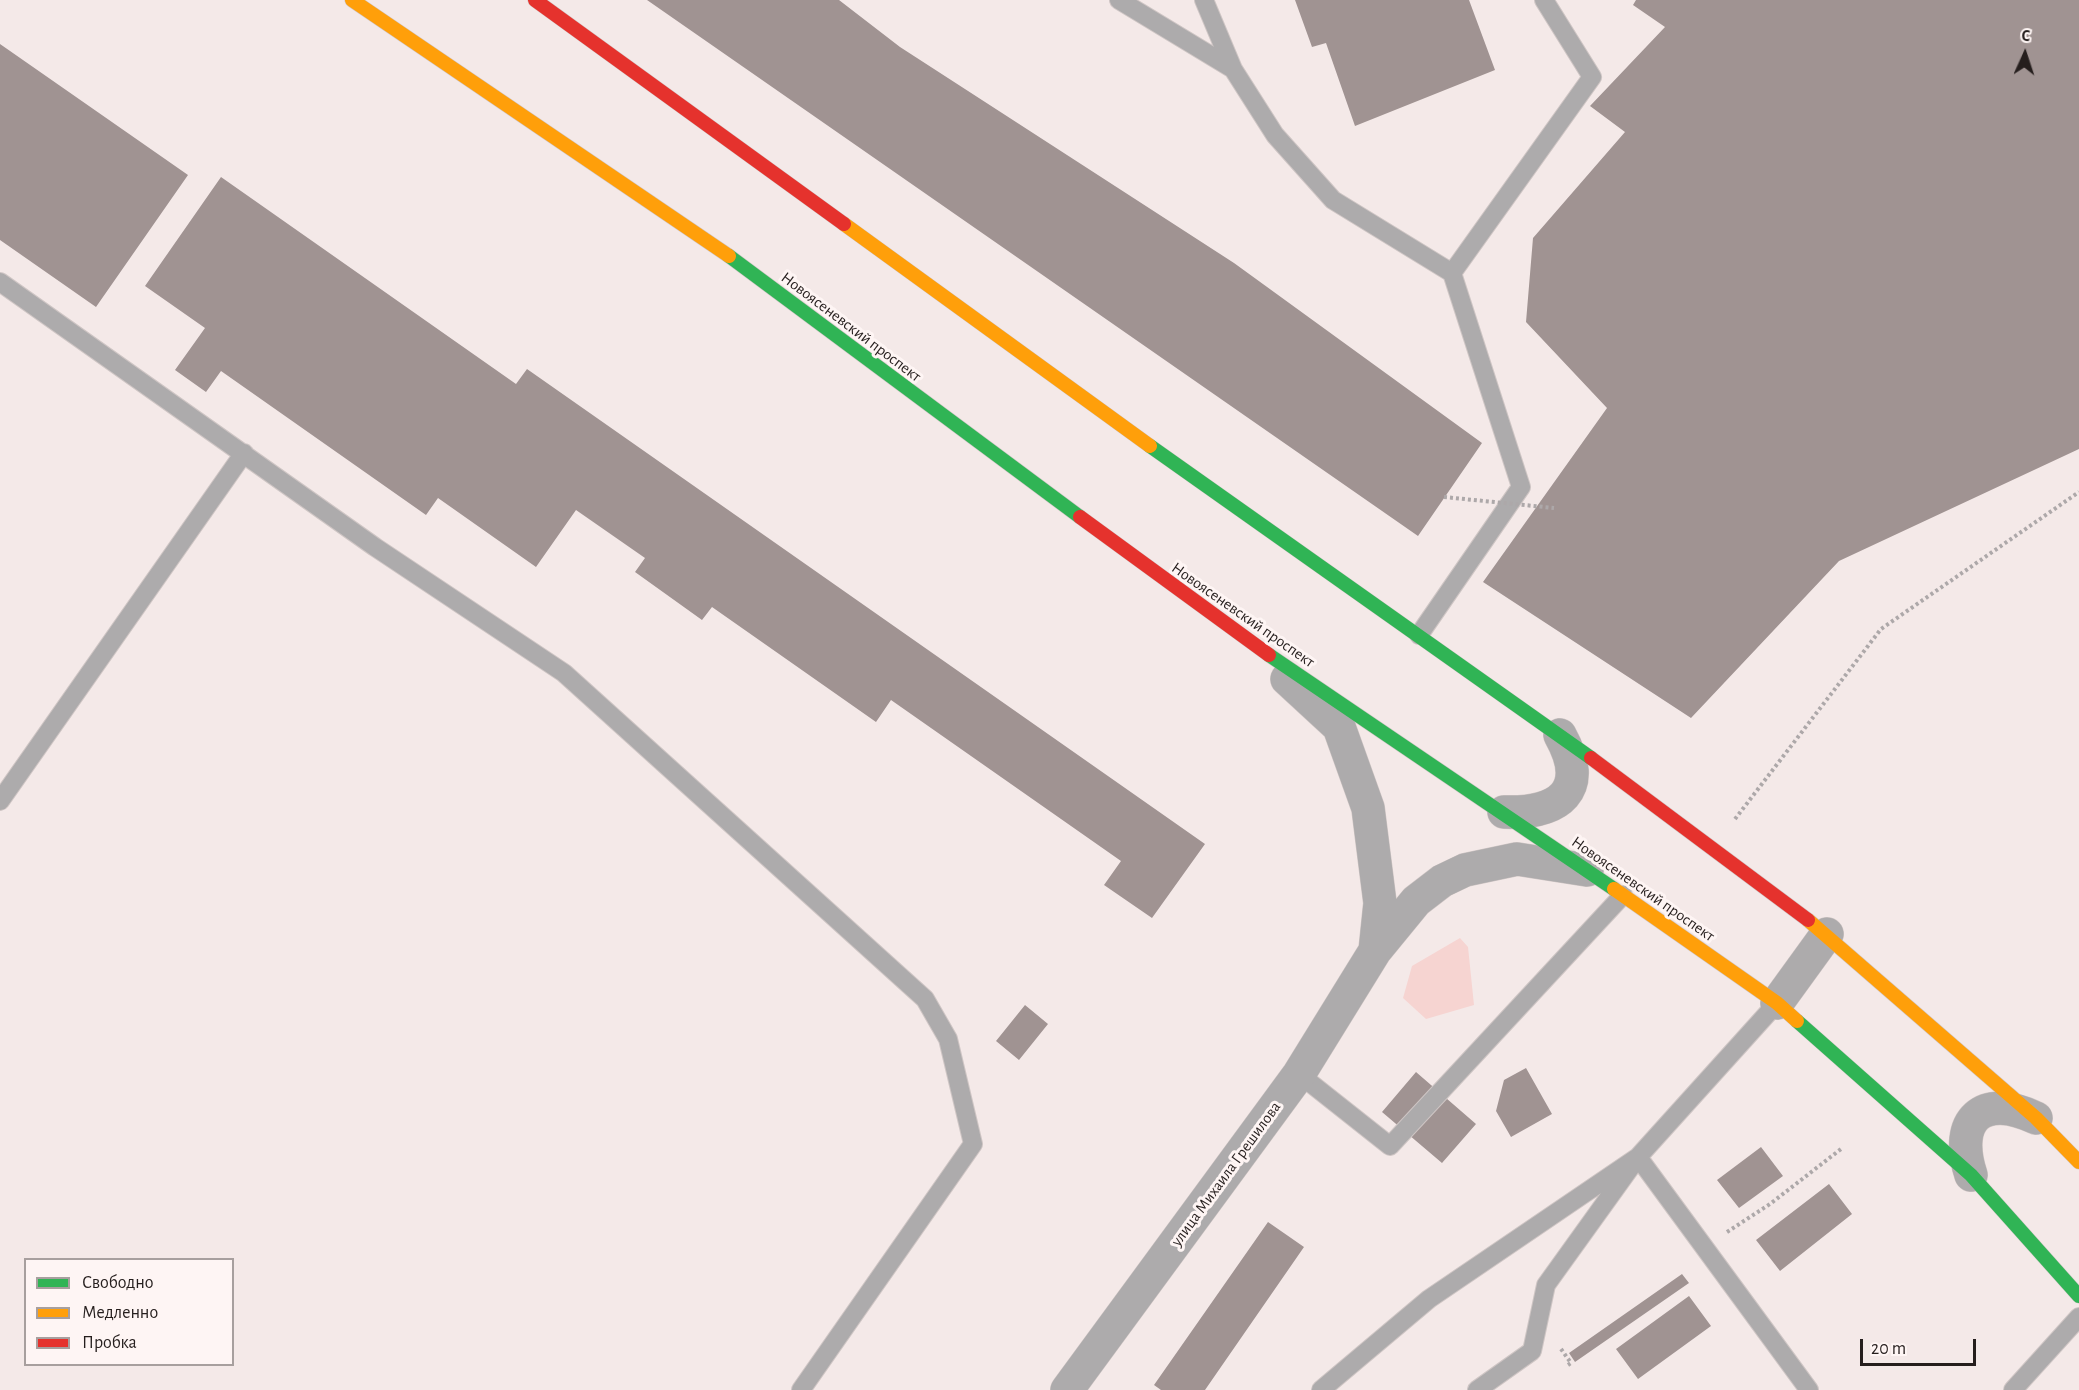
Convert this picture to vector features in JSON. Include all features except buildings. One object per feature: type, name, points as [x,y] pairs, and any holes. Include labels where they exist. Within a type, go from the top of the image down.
[{"type":"main road","name":"Новоясеневский проспект","points":[[352,0],[529,118],[730,257],[1239,635],[1504,812],[1777,1003],[1971,1176],[2079,1296]]},
{"type":"main road","points":[[535,0],[1277,538],[1560,735],[1827,934],[2036,1118],[2079,1162]]},
{"type":"street","name":"улица Михаила Грешилова","points":[[1239,635],[1339,727],[1368,808],[1380,903],[1375,951]]},
{"type":"street","points":[[1504,812],[1526,813],[1546,809],[1564,798],[1569,787],[1572,768],[1569,752],[1560,735]]},
{"type":"street","name":"улица Михаила Грешилова","points":[[1067,1390],[1299,1074],[1375,951],[1416,901],[1443,881],[1465,870],[1517,859],[1587,870]]},
{"type":"street","points":[[1777,1003],[1827,934]]},
{"type":"street","points":[[1971,1176],[1964,1140],[1971,1121],[1983,1112],[2001,1107],[2016,1108],[2036,1118]]},
{"type":"lane","points":[[1119,0],[1233,69]]},
{"type":"lane","points":[[1204,0],[1233,69],[1275,135],[1333,200],[1452,273],[1521,487],[1419,635]]},
{"type":"lane","points":[[1452,273],[1592,77],[1544,0]]},
{"type":"lane","points":[[0,282],[375,547],[564,673],[925,999],[948,1039],[973,1144],[801,1390]]},
{"type":"lane","points":[[0,801],[244,453]]},
{"type":"lane","points":[[1299,1074],[1390,1146],[1623,895]]},
{"type":"lane","points":[[1477,1390],[1532,1351],[1546,1285],[1638,1157],[1777,1003]]},
{"type":"lane","points":[[1638,1157],[1809,1390]]},
{"type":"lane","points":[[1321,1390],[1429,1299],[1638,1157]]},
{"type":"lane","points":[[2013,1390],[2079,1317]]},
{"type":"path","points":[[1735,820],[1881,629],[2079,492]]},
{"type":"path","points":[[1444,497],[1554,508]]},
{"type":"path","points":[[1704,1247],[1770,1204],[1841,1149]]},
{"type":"path","points":[[1564,1346],[1561,1348],[1571,1363],[1568,1365]]},
{"type":"shaded area","points":[[1460,938],[1468,947],[1474,1005],[1426,1019],[1403,998],[1412,966]]},
{"type":"traffic: fast","points":[[729,256],[1080,517]]},
{"type":"traffic: fast","points":[[1150,446],[1591,758]]},
{"type":"traffic: fast","points":[[1269,655],[1614,889]]},
{"type":"traffic: fast","points":[[1797,1021],[1971,1175],[2079,1296]]},
{"type":"traffic: slow","points":[[352,0],[729,256]]},
{"type":"traffic: slow","points":[[844,224],[1150,446]]},
{"type":"traffic: slow","points":[[1614,889],[1777,1003],[1797,1021]]},
{"type":"traffic: slow","points":[[1808,920],[2036,1118],[2079,1162]]},
{"type":"traffic: jam","points":[[535,0],[844,224]]},
{"type":"traffic: jam","points":[[1080,517],[1269,655]]},
{"type":"traffic: jam","points":[[1591,758],[1808,920]]}]
